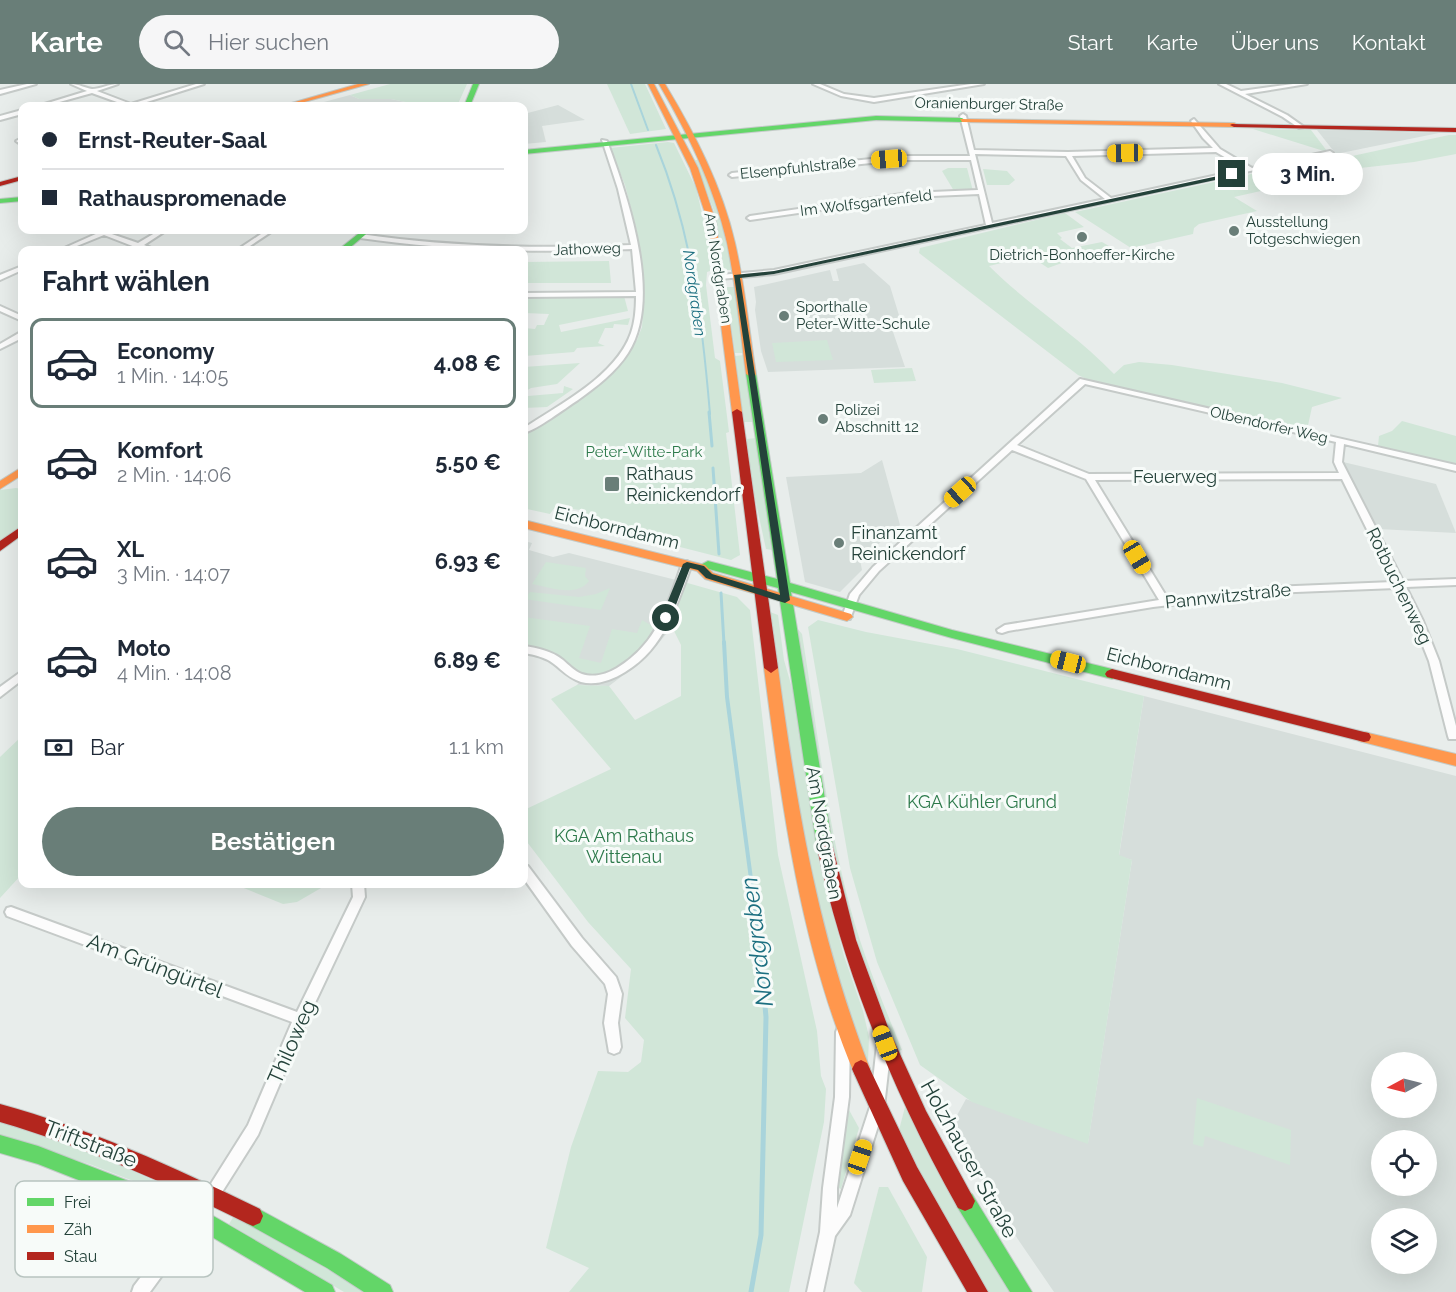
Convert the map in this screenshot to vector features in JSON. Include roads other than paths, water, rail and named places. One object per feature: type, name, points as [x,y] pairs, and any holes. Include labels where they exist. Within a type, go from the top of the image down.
[{"type":"main road","points":[[299,102],[366,84]]},
{"type":"main road","points":[[468,102],[476,84]]},
{"type":"main road","name":"Am Nordgraben","points":[[651,84],[686,135],[707,201],[720,277],[798,865],[818,951],[843,1025],[877,1107]]},
{"type":"main road","name":"Am Nordgraben","points":[[662,84],[719,197],[737,276],[784,593],[831,880],[847,942],[885,1043]]},
{"type":"main road","name":"Oranienburger Straße","points":[[528,151],[864,119],[963,118],[1456,128]]},
{"type":"main road","points":[[0,184],[18,179]]},
{"type":"main road","points":[[0,203],[18,201]]},
{"type":"main road","points":[[347,246],[363,234]]},
{"type":"main road","points":[[740,428],[760,428]]},
{"type":"main road","points":[[0,486],[14,475]]},
{"type":"main road","name":"Eichborndamm","points":[[528,525],[701,568],[708,565],[761,586],[849,611],[907,619],[952,634],[1456,760]]},
{"type":"main road","points":[[0,547],[18,533]]},
{"type":"main road","points":[[757,555],[779,554]]},
{"type":"main road","name":"Holzhauser Straße","points":[[885,1043],[941,1160],[984,1235],[1022,1292]]},
{"type":"main road","points":[[877,1107],[902,1158],[978,1292]]},
{"type":"main road","name":"Triftstraße","points":[[0,1113],[63,1130],[180,1181]]},
{"type":"main road","name":"Triftstraße","points":[[0,1144],[105,1181]]},
{"type":"main road","name":"Triftstraße","points":[[213,1196],[278,1229],[383,1292]]},
{"type":"main road","name":"Triftstraße","points":[[213,1227],[325,1292]]},
{"type":"street","points":[[0,92],[33,84]]},
{"type":"street","points":[[74,84],[121,102]]},
{"type":"street","points":[[54,102],[116,84]]},
{"type":"street","points":[[144,102],[201,84]]},
{"type":"street","points":[[816,84],[843,95],[874,100],[981,84]]},
{"type":"street","points":[[1222,84],[1299,125]]},
{"type":"street","points":[[1240,93],[1304,84]]},
{"type":"street","points":[[0,118],[18,113]]},
{"type":"street","points":[[963,118],[989,224],[992,225]]},
{"type":"street","points":[[1195,123],[1203,137],[1216,150],[1251,170]]},
{"type":"street","points":[[528,428],[585,389],[625,352],[640,319],[635,247],[624,195],[605,143]]},
{"type":"street","name":"Elsenpfuhlstraße","points":[[732,175],[901,158],[1216,150]]},
{"type":"street","points":[[720,277],[774,272],[1330,153]]},
{"type":"street","points":[[1068,154],[1083,179],[1110,200]]},
{"type":"street","name":"Im Wolfsgartenfeld","points":[[750,218],[909,195],[981,192]]},
{"type":"street","points":[[73,246],[102,234]]},
{"type":"street","points":[[107,234],[137,246],[157,234]]},
{"type":"street","points":[[246,246],[265,234]]},
{"type":"street","name":"Jathoweg","points":[[370,234],[439,246]]},
{"type":"street","name":"Jathoweg","points":[[528,250],[635,247]]},
{"type":"street","points":[[0,278],[18,270]]},
{"type":"street","points":[[528,295],[639,294]]},
{"type":"street","points":[[0,308],[18,317]]},
{"type":"street","points":[[0,347],[18,337]]},
{"type":"street","name":"Olbendorfer Weg","points":[[1011,446],[1083,381],[1456,468]]},
{"type":"street","name":"Rotbuchenweg","points":[[1340,441],[1338,462],[1418,621],[1434,661],[1453,736]]},
{"type":"street","points":[[849,611],[861,585],[876,569],[1011,446]]},
{"type":"street","name":"Feuerweg","points":[[1011,446],[1090,478],[1345,476]]},
{"type":"street","points":[[1090,478],[1165,602]]},
{"type":"street","points":[[528,651],[554,658],[576,676],[584,678],[607,677],[624,669],[637,661],[658,639],[687,564]]},
{"type":"street","name":"Pannwitzstraße","points":[[1002,630],[1073,615],[1271,590],[1456,582]]},
{"type":"street","points":[[0,693],[18,678]]},
{"type":"street","points":[[528,875],[577,942],[611,981],[615,994],[611,1023],[614,1047]]},
{"type":"street","name":"Thiloweg","points":[[213,1193],[253,1130],[300,1019],[359,897],[358,888]]},
{"type":"street","name":"Am Grüngürtel","points":[[11,912],[300,1019]]},
{"type":"street","name":"Am Nordgraben","points":[[814,1292],[828,1232],[830,1188],[842,1097],[843,1025]]},
{"type":"street","name":"Am Nordgraben","points":[[828,1232],[842,1215],[877,1107],[885,1043]]},
{"type":"street","points":[[140,1292],[151,1277]]},
{"type":"waterway","name":"Nordgraben","points":[[631,84],[648,130]]},
{"type":"waterway","name":"Nordgraben","points":[[656,145],[678,211],[694,277],[710,414]]},
{"type":"waterway","name":"Nordgraben","points":[[709,412],[712,446]]},
{"type":"waterway","name":"Nordgraben","points":[[713,468],[719,554]]},
{"type":"waterway","name":"Nordgraben","points":[[721,593],[724,644]]},
{"type":"waterway","name":"Nordgraben","points":[[724,642],[727,697],[758,932]]},
{"type":"waterway","name":"Nordgraben","points":[[751,1292],[761,1235],[766,1017],[758,930]]},
{"type":"place","name":"Ausstellung Totgeschwiegen","points":[[1234,231]]},
{"type":"place","name":"Dietrich-Bonhoeffer-Kirche","points":[[1082,237]]},
{"type":"place","name":"Sporthalle Peter-Witte-Schule","points":[[784,316]]},
{"type":"place","name":"Polizei Abschnitt 12","points":[[823,419]]},
{"type":"place","name":"Rathaus Reinickendorf","points":[[612,484]]},
{"type":"place","name":"Finanzamt Reinickendorf","points":[[839,543]]},
{"type":"park label","name":"Peter-Witte-Park","points":[[644,452]]},
{"type":"park label","name":"KGA Kühler Grund","points":[[982,802]]},
{"type":"park label","name":"KGA Am Rathaus Wittenau","points":[[624,846]]}]
